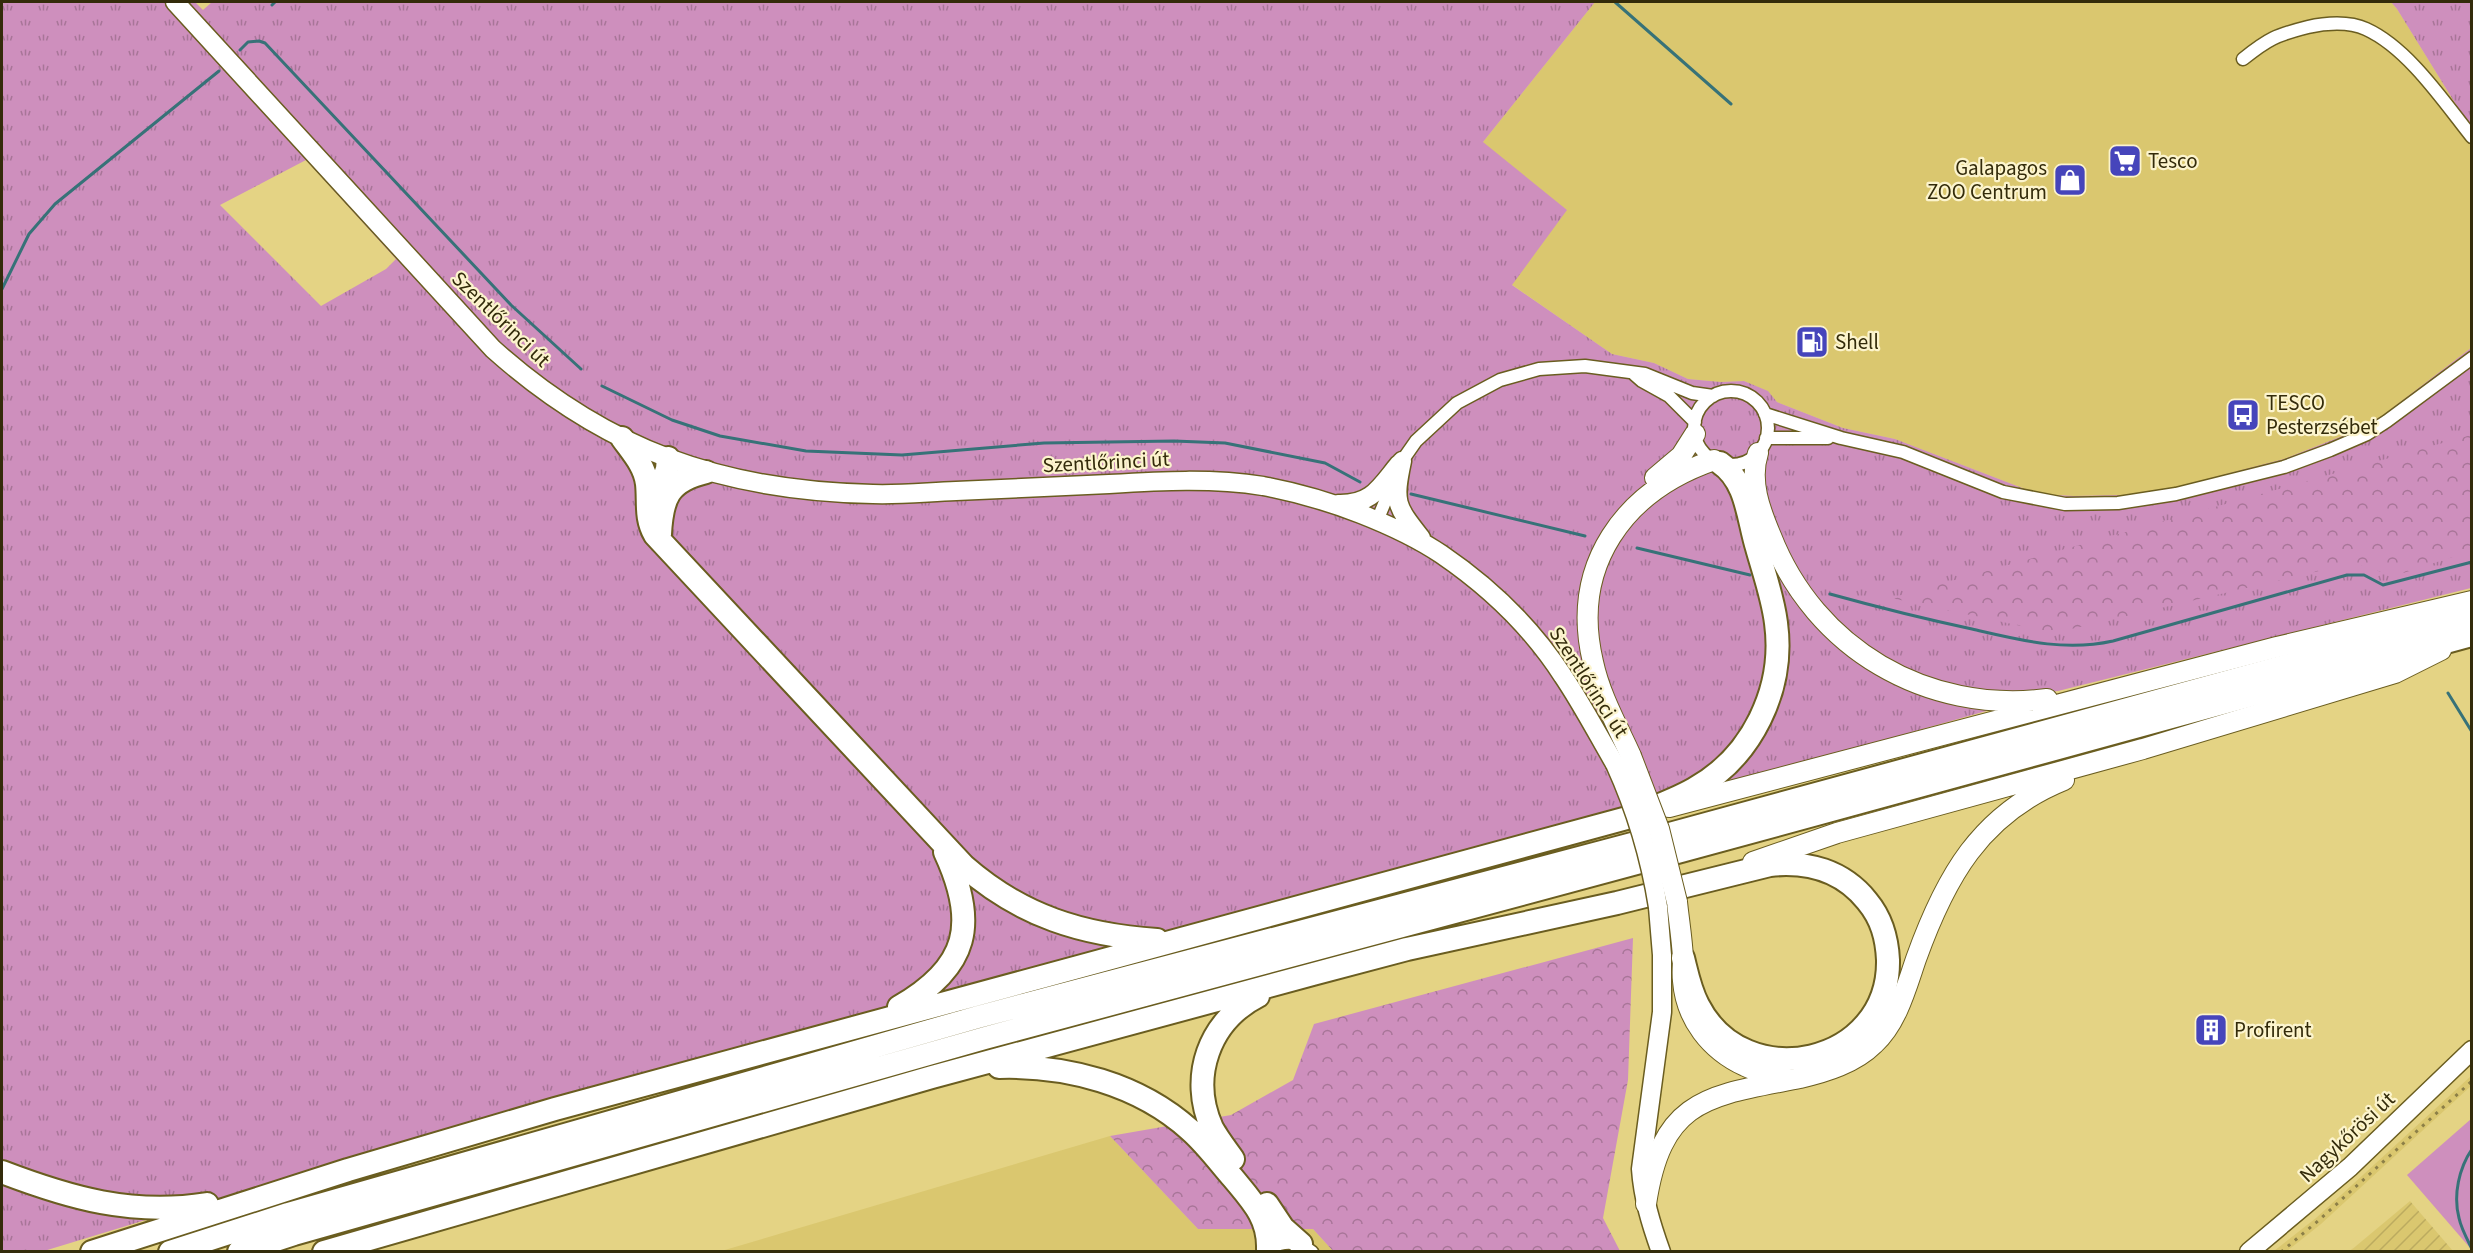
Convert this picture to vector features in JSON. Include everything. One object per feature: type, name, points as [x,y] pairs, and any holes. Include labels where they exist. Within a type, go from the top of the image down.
[{"type":"highway","points":[[622,438],[643,469],[647,485],[648,521],[660,541],[940,842],[979,879],[1014,903],[1041,916],[1094,932],[1174,940]]},
{"type":"highway","points":[[647,485],[654,471],[668,458]]},
{"type":"highway","points":[[660,541],[655,522],[655,503],[667,470],[668,458]]},
{"type":"highway","points":[[92,1251],[348,1170],[860,1025],[1627,818],[1686,793],[1716,774],[1750,735],[1771,692],[1776,670],[1777,648],[1772,602],[1741,489],[1732,473],[1717,461]]},
{"type":"highway","points":[[660,541],[661,511],[669,492],[686,477],[706,472]]},
{"type":"highway","points":[[170,1251],[288,1214],[978,1017],[1670,834],[2471,629]]},
{"type":"highway","points":[[239,1251],[986,1038],[1674,853],[2471,629]]},
{"type":"highway","points":[[860,1025],[898,1007],[933,985],[956,952],[961,940],[964,911],[955,874],[940,842]]},
{"type":"highway","points":[[324,1251],[933,1077],[1407,949],[1781,864],[1815,867],[1836,875],[1863,896],[1880,921],[1888,951],[1883,992],[1871,1016],[1853,1036],[1842,1044],[1818,1056],[1804,1059],[1767,1059],[1736,1047],[1726,1040],[1706,1019],[1693,995],[1683,957]]},
{"type":"highway","points":[[1306,1248],[1283,1228],[1219,1139],[1207,1113],[1203,1085],[1204,1070],[1211,1043],[1218,1029],[1232,1013],[1242,1004],[1266,992],[1313,974]]},
{"type":"highway","points":[[933,1077],[1000,1067],[1040,1067],[1084,1076],[1136,1095],[1177,1119],[1206,1146],[1262,1214],[1269,1235],[1267,1250]]},
{"type":"highway","points":[[2,1172],[89,1202],[130,1207],[172,1208],[218,1202],[348,1170]]},
{"type":"main road","name":"Szentlőrinci út","points":[[175,2],[480,336],[550,395],[622,438],[706,472],[783,488],[877,494],[1212,481],[1262,486],[1334,504],[1426,544],[1483,586],[1528,631],[1623,760]]},
{"type":"main road","points":[[1639,502],[1646,487],[1681,456],[1695,428]]},
{"type":"main road","points":[[1762,445],[1754,470],[1755,485],[1765,521],[1779,556],[1801,592],[1824,622],[1872,660],[1918,684],[1946,694],[1974,699],[2035,700],[2115,690]]},
{"type":"main road","points":[[1334,504],[1355,503],[1368,499],[1402,461]]},
{"type":"main road","points":[[1402,461],[1397,489],[1398,505],[1406,520],[1426,544]]},
{"type":"main road","points":[[1717,461],[1684,472],[1656,488],[1639,502],[1614,530],[1600,558],[1594,580],[1588,617],[1591,654],[1623,760],[1659,829],[1667,905],[1683,957],[1682,980],[1686,999],[1696,1023],[1710,1042],[1747,1068],[1788,1080]]},
{"type":"main road","points":[[1627,818],[2277,647],[2472,601]]},
{"type":"main road","points":[[1694,882],[1837,833],[2142,749],[2395,673],[2471,629]]},
{"type":"main road","points":[[1646,1204],[1655,1159],[1672,1130],[1693,1107],[1713,1096],[1837,1067],[1874,1045],[1887,1028],[1906,989],[1930,920],[1945,889],[1974,843],[1988,829],[2018,805],[2056,783],[2142,749]]},
{"type":"main road","points":[[1661,1251],[1642,1186],[1642,1153],[1656,1069],[1662,1012],[1662,955],[1667,905]]},
{"type":"main road","name":"Nagykőrösi út","points":[[2249,1251],[2350,1167],[2472,1050]]},
{"type":"street","points":[[2243,59],[2267,39],[2288,32],[2336,23],[2366,28],[2391,45],[2415,67],[2472,137]]},
{"type":"street","points":[[1765,414],[1841,438],[1903,453],[2003,492],[2025,498],[2055,503],[2091,504],[2141,501],[2284,467],[2358,438],[2387,421],[2472,358]]},
{"type":"street","points":[[1377,521],[1402,461],[1416,441],[1446,411],[1467,396],[1500,380],[1539,369],[1572,366],[1602,367],[1645,374],[1692,393],[1713,396]]},
{"type":"street","points":[[1634,374],[1676,401],[1695,428],[1702,450],[1717,461],[1741,463],[1762,445],[1768,427],[1765,414],[1758,402],[1740,392],[1724,392],[1713,396],[1700,409],[1695,428]]},
{"type":"street","points":[[1762,445],[1841,438]]},
{"type":"street","points":[[1267,1250],[1284,1243],[1306,1248]]},
{"type":"shaded area","points":[[1595,2],[2391,2],[2471,129],[2471,348],[2382,416],[2350,433],[2284,459],[2173,488],[2124,495],[2074,496],[2038,494],[1895,439],[1843,428],[1777,402],[1767,391],[1744,381],[1721,382],[1688,379],[1654,363],[1612,354],[1511,284],[1483,142]]},
{"type":"shaded area","points":[[2471,1076],[2471,1086],[2321,1224],[2287,1251],[2274,1251],[2316,1218]]},
{"type":"shaded area","points":[[1110,1136],[1198,1229],[1313,1229],[1333,1251],[718,1252]]},
{"type":"shaded area","points":[[2410,1201],[2453,1251],[2350,1251]]},
{"type":"green space","points":[[2,2],[195,2],[203,10],[212,2],[1595,2],[1483,142],[1567,210],[1512,285],[1612,354],[1654,363],[1688,379],[1721,382],[1744,381],[1768,391],[1777,402],[1843,428],[1895,439],[2038,494],[2074,496],[2124,495],[2173,488],[2284,459],[2350,433],[2382,416],[2471,348],[2471,588],[2058,691],[2028,695],[1997,708],[1820,758],[1750,775],[682,1066],[256,1187],[44,1251],[2,1252]],"holes":[[[306,160],[396,259],[386,269],[321,306],[220,205]]]},
{"type":"green space","points":[[2391,2],[2471,2],[2471,129],[2397,9]]},
{"type":"green space","points":[[2471,435],[2471,551],[2394,576],[2353,563],[2054,633],[1891,598]]},
{"type":"green space","points":[[1633,938],[1628,1080],[1603,1218],[1620,1251],[1333,1251],[1313,1229],[1198,1229],[1110,1136],[1231,1115],[1293,1080],[1314,1024]]},
{"type":"green space","points":[[2471,1119],[2471,1249],[2407,1175]]},
{"type":"waterway","points":[[272,5],[275,2]]},
{"type":"waterway","points":[[1615,2],[1731,104]]},
{"type":"waterway","points":[[240,50],[248,42],[265,43],[511,305],[581,369]]},
{"type":"waterway","points":[[2,289],[29,234],[55,204],[219,71]]},
{"type":"waterway","points":[[602,386],[672,420],[720,436],[806,451],[902,455],[1044,443],[1174,441],[1225,443],[1325,463],[1360,482]]},
{"type":"waterway","points":[[1411,494],[1585,536]]},
{"type":"waterway","points":[[1637,548],[1750,575]]},
{"type":"waterway","points":[[1830,594],[2007,637],[2042,643],[2077,645],[2113,641],[2347,575],[2364,575],[2383,585],[2472,562]]},
{"type":"waterway","points":[[2448,693],[2472,732]]},
{"type":"waterway","points":[[2472,1149],[2467,1156],[2457,1191],[2460,1222],[2472,1249]]},
{"type":"railway","points":[[2281,1252],[2472,1081]]},
{"type":"place","name":"Tesco","points":[[2125,161]]},
{"type":"place","name":"Galapagos ZOO Centrum","points":[[2070,180]]},
{"type":"place","name":"Shell","points":[[1812,342]]},
{"type":"place","name":"TESCO Pesterzsébet","points":[[2243,415]]},
{"type":"place","name":"Profirent","points":[[2211,1030]]}]
